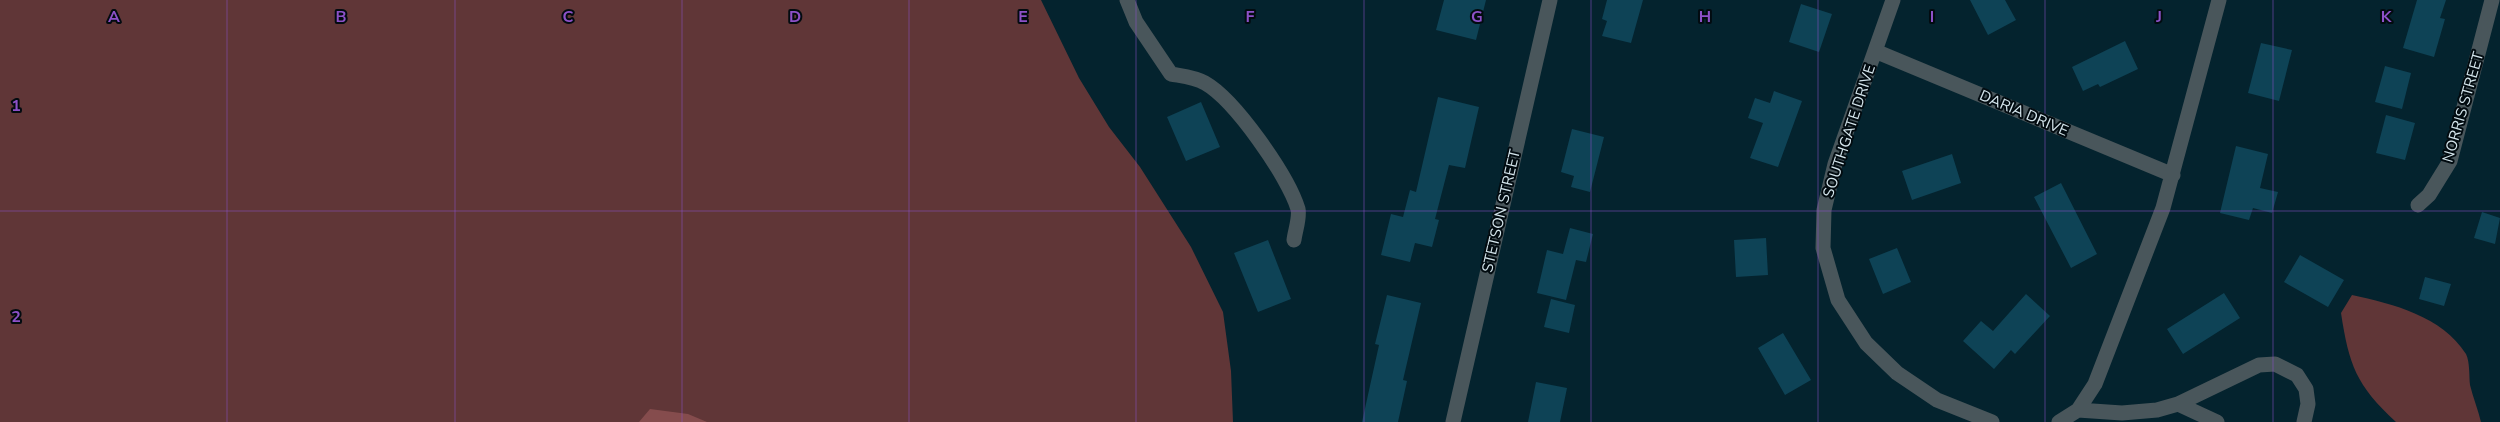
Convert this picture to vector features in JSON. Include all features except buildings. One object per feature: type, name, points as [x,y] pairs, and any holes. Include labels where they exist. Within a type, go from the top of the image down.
[{"type":"street","points":[[1127,0],[1136,22],[1171,74],[1204,82],[1209,86],[1242,117],[1269,153],[1298,211],[1294,240]]},
{"type":"street","name":"STETSON STREET","points":[[1453,422],[1550,0]]},
{"type":"street","name":"SOUTHGATE DRIVE","points":[[1893,0],[1835,164],[1824,210],[1822,248],[1838,300],[1866,343],[1897,373],[1937,400],[1992,422]]},
{"type":"street","points":[[2059,422],[2078,410],[2095,384],[2163,208],[2219,0]]},
{"type":"street","name":"NORRIS STREET","points":[[2418,205],[2429,195],[2450,161],[2492,0]]},
{"type":"street","name":"DARIA DRIVE","points":[[1875,51],[2172,174]]},
{"type":"street","points":[[2078,410],[2122,413],[2157,410],[2178,404],[2259,365],[2275,364],[2297,375],[2306,389],[2308,404],[2304,422]]},
{"type":"street","points":[[2178,404],[2217,422]]},
{"type":"shaded area","points":[[0,0],[1041,0],[1079,78],[1109,127],[1140,167],[1191,247],[1223,312],[1231,371],[1233,422],[0,422]]},
{"type":"shaded area","points":[[2352,295],[2384,303],[2415,314],[2444,330],[2456,341],[2467,357],[2470,385],[2481,422],[2396,422],[2382,409],[2356,373],[2347,347],[2341,313]]},
{"type":"shaded area","points":[[650,409],[688,414],[707,422],[639,422]]}]
